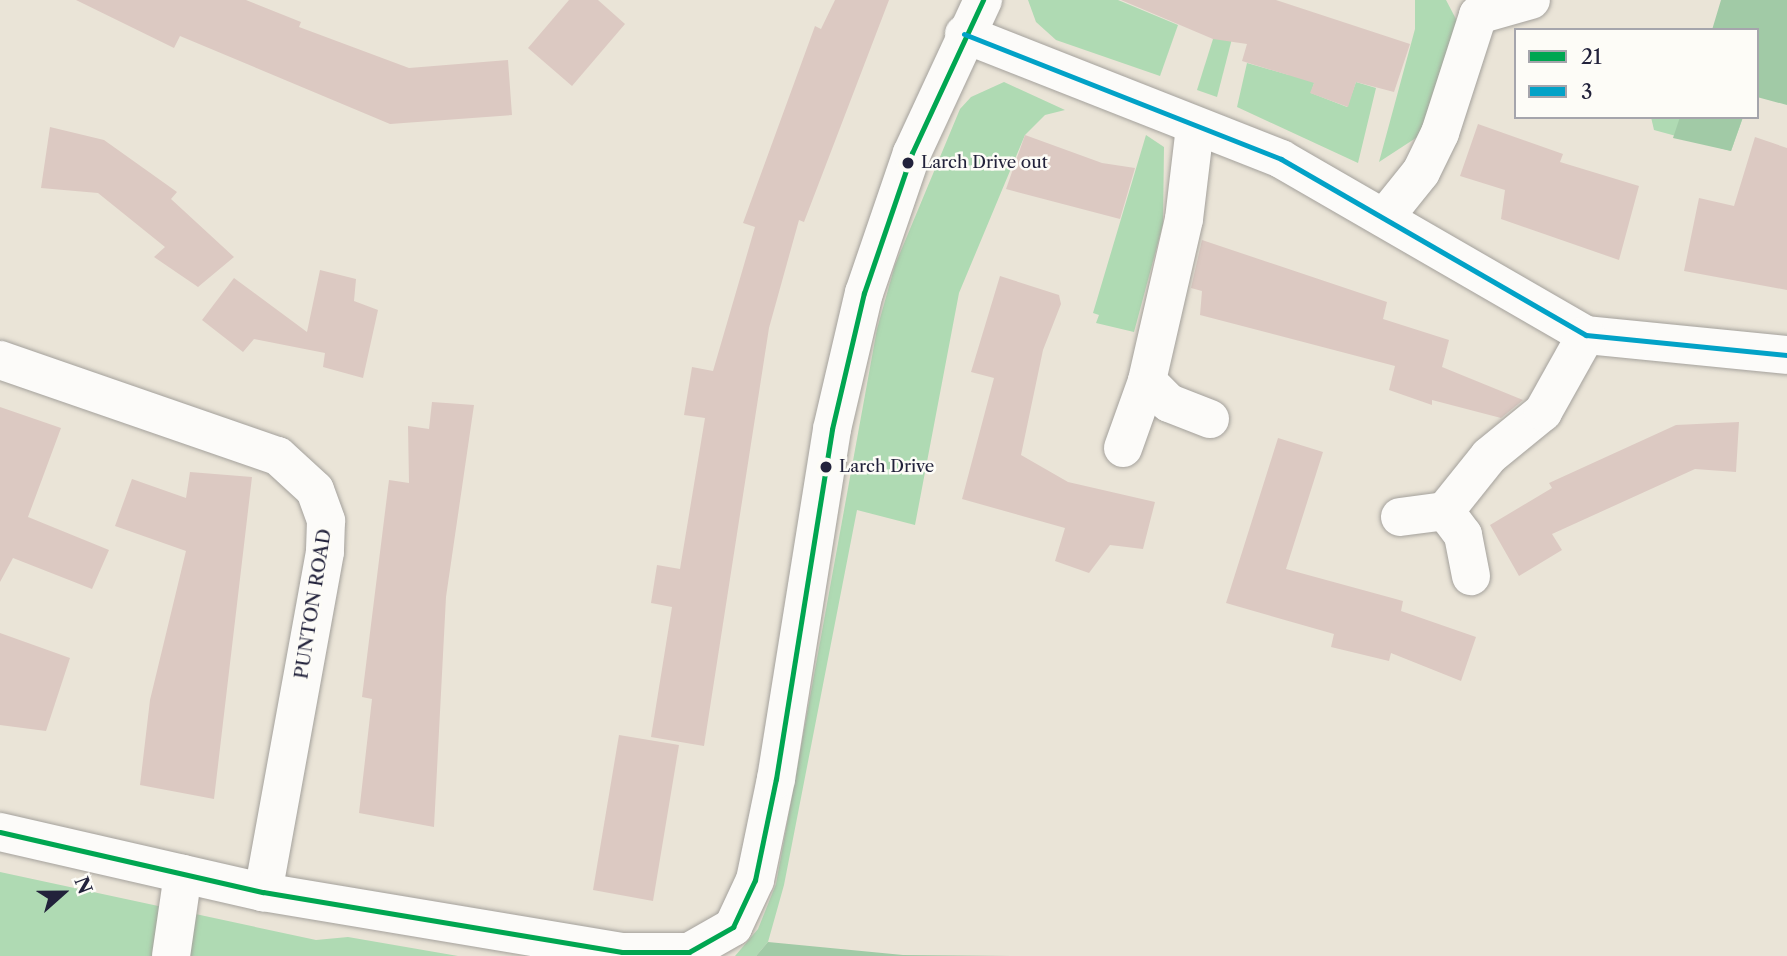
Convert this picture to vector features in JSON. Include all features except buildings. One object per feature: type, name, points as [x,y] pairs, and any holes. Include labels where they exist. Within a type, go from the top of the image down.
[{"type":"street","points":[[0,832],[263,892],[622,953],[689,952],[733,927],[755,880],[832,429],[864,293],[912,153],[964,34],[983,0]]},
{"type":"street","points":[[1384,218],[1421,172],[1440,133],[1472,8],[1531,0]]},
{"type":"street","points":[[964,34],[1281,159],[1586,335],[1787,355]]},
{"type":"street","points":[[1123,449],[1147,381],[1184,219],[1195,127]]},
{"type":"street","points":[[1401,517],[1445,511],[1489,456],[1543,412],[1586,335]]},
{"type":"street","name":"PUNTON ROAD","points":[[0,360],[278,456],[315,490],[327,521],[325,552],[263,892]]},
{"type":"street","points":[[1147,381],[1169,403],[1210,419]]},
{"type":"street","points":[[1445,511],[1463,535],[1471,576]]},
{"type":"street","points":[[171,956],[183,874]]},
{"type":"green space","points":[[1028,0],[1118,0],[1178,25],[1160,76],[1056,40],[1036,22]]},
{"type":"green space","points":[[1415,0],[1446,0],[1457,21],[1422,134],[1379,162],[1415,29]]},
{"type":"green space","points":[[1721,0],[1787,0],[1787,105],[1759,98],[1759,28],[1713,28]]},
{"type":"green space","points":[[1236,23],[1217,97],[1197,90],[1213,39]]},
{"type":"green space","points":[[1247,63],[1289,75],[1318,70],[1311,93],[1347,107],[1356,82],[1376,88],[1358,163],[1237,107]]},
{"type":"green space","points":[[1004,82],[1065,110],[1045,115],[1025,135],[959,293],[915,525],[857,510],[784,885],[768,942],[756,956],[735,956],[758,929],[776,884],[877,329],[895,265],[960,109],[971,97]]},
{"type":"green space","points":[[1651,119],[1742,119],[1731,151],[1654,130]]},
{"type":"green space","points":[[1679,119],[1742,119],[1731,151],[1673,138]]},
{"type":"green space","points":[[1146,135],[1164,147],[1163,224],[1134,332],[1096,323],[1099,315],[1093,313]]},
{"type":"green space","points":[[0,872],[316,940],[348,937],[458,956],[0,956]]},
{"type":"green space","points":[[768,942],[903,955],[1012,956],[756,956]]},
{"type":"transit line","name":"21","points":[[0,832],[263,892],[622,952],[689,952],[733,927],[755,880],[776,779],[832,429],[864,293],[912,153],[983,0]]},
{"type":"transit line","name":"3","points":[[964,34],[1281,159],[1586,335],[1787,355]]},
{"type":"place","name":"Larch Drive out","points":[[908,163]]},
{"type":"place","name":"Larch Drive","points":[[826,467]]}]
